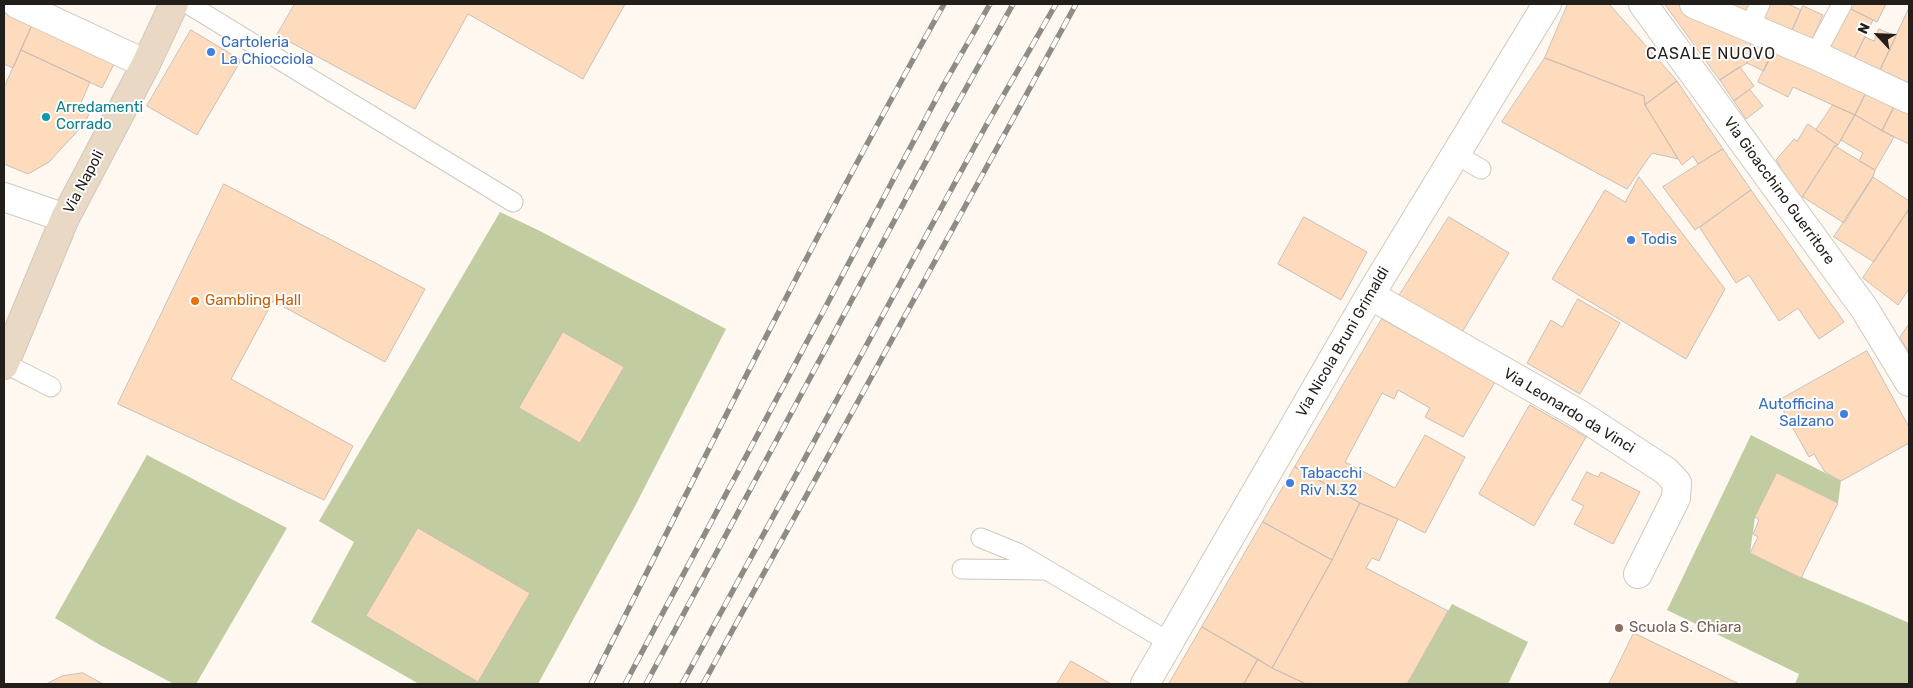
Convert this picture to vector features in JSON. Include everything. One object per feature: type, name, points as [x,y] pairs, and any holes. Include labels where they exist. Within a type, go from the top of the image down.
[{"type":"main road","name":"Via Napoli","points":[[4,364],[65,218],[146,64],[174,4]]},
{"type":"street","points":[[17,4],[146,64]]},
{"type":"street","name":"Via Nicola Bruni Grimaldi","points":[[1145,684],[1370,295],[1547,4]]},
{"type":"street","name":"Via Gioacchino Guerritore","points":[[1643,4],[1864,308],[1909,382]]},
{"type":"street","points":[[1694,4],[1755,15],[1815,55],[1909,98]]},
{"type":"street","points":[[4,196],[65,218]]},
{"type":"street","name":"Via Leonardo da Vinci","points":[[1370,295],[1579,414],[1666,471],[1677,483],[1676,498],[1638,574]]},
{"type":"lane","points":[[188,4],[513,202]]},
{"type":"lane","points":[[1815,55],[1842,4]]},
{"type":"lane","points":[[1455,154],[1481,169]]},
{"type":"lane","points":[[4,364],[52,387]]},
{"type":"lane","points":[[981,538],[1018,553],[1169,642]]},
{"type":"lane","points":[[962,569],[1045,570]]},
{"type":"green space","points":[[500,212],[540,231],[726,329],[633,510],[538,684],[419,684],[311,622],[354,542],[319,521]]},
{"type":"green space","points":[[1751,435],[1841,481],[1838,503],[1777,473],[1755,517],[1750,553],[1789,572],[1909,623],[1909,684],[1795,684],[1799,674],[1667,610]]},
{"type":"green space","points":[[147,455],[287,528],[196,684],[174,684],[100,645],[55,618]]},
{"type":"green space","points":[[1452,604],[1528,642],[1508,684],[1407,684]]},
{"type":"building","points":[[295,4],[625,4],[583,79],[468,14],[415,109],[277,35]]},
{"type":"building","points":[[1568,4],[1609,4],[1677,81],[1645,105],[1644,96],[1545,58]]},
{"type":"building","points":[[1665,4],[1677,4],[1750,32],[1751,53],[1747,63],[1720,80]]},
{"type":"building","points":[[1723,4],[1749,4],[1744,13]]},
{"type":"building","points":[[1766,4],[1788,4],[1801,10],[1789,37],[1757,22]]},
{"type":"building","points":[[1851,4],[1886,4],[1877,22],[1849,8]]},
{"type":"building","points":[[4,6],[35,19],[13,68],[4,64]]},
{"type":"building","points":[[1803,6],[1823,15],[1811,42],[1791,33]]},
{"type":"building","points":[[1849,8],[1873,20],[1851,65],[1827,54]]},
{"type":"building","points":[[1909,8],[1909,92],[1877,77]]},
{"type":"building","points":[[35,19],[116,60],[102,88],[21,50]]},
{"type":"building","points":[[1879,29],[1896,36],[1877,77],[1851,65],[1865,37],[1874,41]]},
{"type":"building","points":[[191,30],[241,60],[197,135],[147,106]]},
{"type":"building","points":[[1755,42],[1775,47],[1764,71],[1747,63]]},
{"type":"building","points":[[1775,47],[1869,87],[1855,115],[1793,87],[1788,97],[1758,82]]},
{"type":"building","name":"Arredamenti Corrado","points":[[21,50],[90,82],[80,105],[91,110],[84,124],[49,162],[28,174],[4,164],[4,88]]},
{"type":"building","points":[[1545,58],[1644,96],[1645,105],[1678,159],[1652,153],[1627,189],[1502,122]]},
{"type":"building","points":[[1740,67],[1754,86],[1734,101],[1720,80]]},
{"type":"building","points":[[1677,81],[1723,149],[1698,164],[1693,156],[1682,165],[1645,105]]},
{"type":"building","points":[[1869,87],[1897,101],[1882,131],[1855,115]]},
{"type":"building","points":[[1750,90],[1763,106],[1746,119],[1734,101]]},
{"type":"building","points":[[1897,101],[1909,107],[1909,144],[1882,131]]},
{"type":"building","points":[[1833,105],[1855,115],[1838,145],[1816,130]]},
{"type":"building","points":[[1855,115],[1894,137],[1875,170],[1859,161],[1863,153],[1841,140]]},
{"type":"building","points":[[1808,124],[1838,145],[1835,146],[1799,202],[1778,170],[1780,166],[1776,160],[1794,139],[1797,141]]},
{"type":"building","points":[[1835,146],[1875,170],[1873,177],[1844,223],[1803,197]]},
{"type":"building","points":[[1723,149],[1751,190],[1695,230],[1663,187]]},
{"type":"building","name":"Todis","points":[[1639,177],[1725,289],[1686,359],[1552,279],[1605,190],[1625,202]]},
{"type":"building","points":[[1873,177],[1909,201],[1909,209],[1874,262],[1834,237]]},
{"type":"building","points":[[224,184],[425,289],[385,362],[273,301],[231,379],[353,446],[324,500],[118,404]]},
{"type":"building","points":[[1751,190],[1844,322],[1819,339],[1798,308],[1779,321],[1749,275],[1736,283],[1700,228]]},
{"type":"building","points":[[1909,209],[1909,289],[1898,305],[1863,278]]},
{"type":"building","points":[[1304,217],[1367,252],[1341,300],[1278,264]]},
{"type":"building","points":[[1449,217],[1509,253],[1461,334],[1399,296]]},
{"type":"building","points":[[1578,299],[1620,323],[1580,394],[1527,363],[1551,320],[1562,327]]},
{"type":"building","points":[[1382,319],[1495,382],[1463,437],[1425,417],[1430,408],[1398,390],[1394,399],[1382,393],[1345,462],[1395,488],[1425,435],[1465,457],[1425,533],[1360,503],[1295,467]]},
{"type":"building","points":[[1909,324],[1909,352],[1900,338]]},
{"type":"building","points":[[563,332],[624,367],[580,443],[519,408]]},
{"type":"building","name":"Autofficina Salzano","points":[[1867,351],[1909,427],[1909,443],[1841,481],[1825,472],[1814,454],[1809,457],[1778,401]]},
{"type":"building","points":[[1530,405],[1586,437],[1534,526],[1479,494]]},
{"type":"building","points":[[1295,467],[1360,503],[1332,560],[1263,522]]},
{"type":"building","points":[[1587,472],[1598,477],[1601,472],[1640,492],[1613,544],[1574,524],[1584,506],[1572,500]]},
{"type":"building","points":[[1777,473],[1838,503],[1801,578],[1750,553],[1758,537],[1753,534],[1759,520],[1755,517]]},
{"type":"building","points":[[1360,503],[1398,519],[1379,561],[1372,558],[1366,568],[1448,611],[1407,684],[1306,684],[1272,668],[1332,560]]},
{"type":"building","points":[[1263,522],[1332,560],[1272,668],[1202,627]]},
{"type":"building","points":[[418,528],[530,593],[478,682],[366,616]]},
{"type":"building","points":[[1202,627],[1258,659],[1244,684],[1169,684]]},
{"type":"building","points":[[1634,633],[1739,684],[1609,684]]},
{"type":"building","points":[[1258,659],[1272,668],[1306,684],[1244,684]]},
{"type":"building","points":[[1071,661],[1111,684],[1057,684]]},
{"type":"building","points":[[83,673],[103,684],[46,684],[62,676]]},
{"type":"railway","points":[[591,684],[807,257],[944,4]]},
{"type":"railway","points":[[625,684],[943,86],[990,4]]},
{"type":"railway","points":[[646,684],[945,126],[1013,4]]},
{"type":"railway","points":[[682,684],[988,122],[1056,4]]},
{"type":"railway","points":[[703,684],[1076,4]]},
{"type":"place","name":"Cartoleria La Chiocciola","points":[[211,52]]},
{"type":"place","name":"Arredamenti Corrado","points":[[46,117]]},
{"type":"place","name":"Todis","points":[[1631,240]]},
{"type":"place","name":"Gambling Hall","points":[[195,301]]},
{"type":"place","name":"Autofficina Salzano","points":[[1844,414]]},
{"type":"place","name":"Tabacchi Riv N.32","points":[[1290,483]]},
{"type":"place","name":"Scuola S. Chiara","points":[[1619,628]]},
{"type":"district","name":"CASALE NUOVO","points":[[1711,54]]}]
